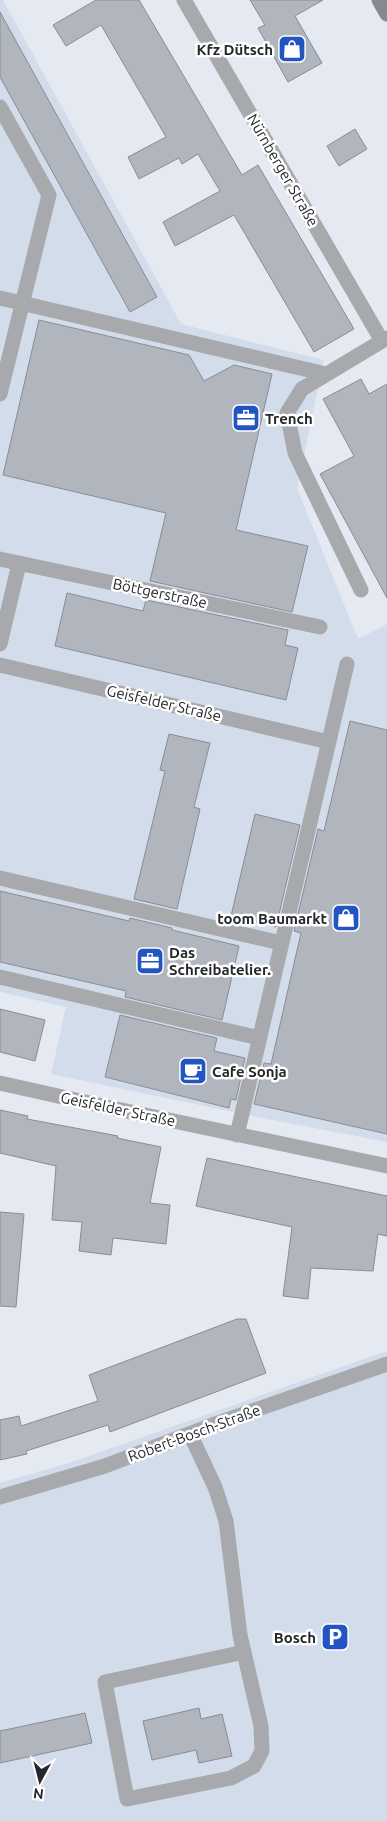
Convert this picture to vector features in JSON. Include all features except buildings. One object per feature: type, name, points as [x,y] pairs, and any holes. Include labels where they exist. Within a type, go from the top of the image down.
[{"type":"street","name":"Nürnberger Straße","points":[[184,0],[385,339],[302,389],[286,413],[295,453],[362,590]]},
{"type":"street","points":[[379,0],[387,14]]},
{"type":"street","points":[[0,108],[48,195],[0,394]]},
{"type":"street","points":[[0,298],[326,374]]},
{"type":"street","name":"Böttgerstraße","points":[[0,560],[320,627]]},
{"type":"street","points":[[0,644],[18,564]]},
{"type":"street","points":[[237,1134],[347,664]]},
{"type":"street","name":"Geisfelder Straße","points":[[0,665],[329,742]]},
{"type":"street","points":[[0,878],[281,943]]},
{"type":"street","points":[[0,977],[260,1038]]},
{"type":"street","name":"Geisfelder Straße","points":[[0,1083],[387,1166]]},
{"type":"street","name":"Robert-Bosch-Straße","points":[[0,1498],[105,1466],[387,1364]]},
{"type":"street","points":[[190,1434],[215,1488],[226,1521],[240,1635],[244,1652],[261,1726],[262,1751],[254,1766],[231,1778],[127,1799],[105,1682],[244,1652]]},
{"type":"shaded area","points":[[0,0],[3,0],[181,324],[324,360],[297,488],[358,639],[387,624],[387,1142],[51,1074],[66,1007],[0,992]]},
{"type":"shaded area","points":[[387,1351],[387,1821],[0,1821],[0,1483],[72,1462]]},
{"type":"place","name":"Kfz Dütsch","points":[[292,49]]},
{"type":"place","name":"Trench","points":[[246,418]]},
{"type":"place","name":"toom Baumarkt","points":[[346,918]]},
{"type":"place","name":"Das Schreibatelier.","points":[[150,961]]},
{"type":"place","name":"Cafe Sonja","points":[[193,1071]]},
{"type":"place","name":"Bosch","points":[[335,1637]]}]
